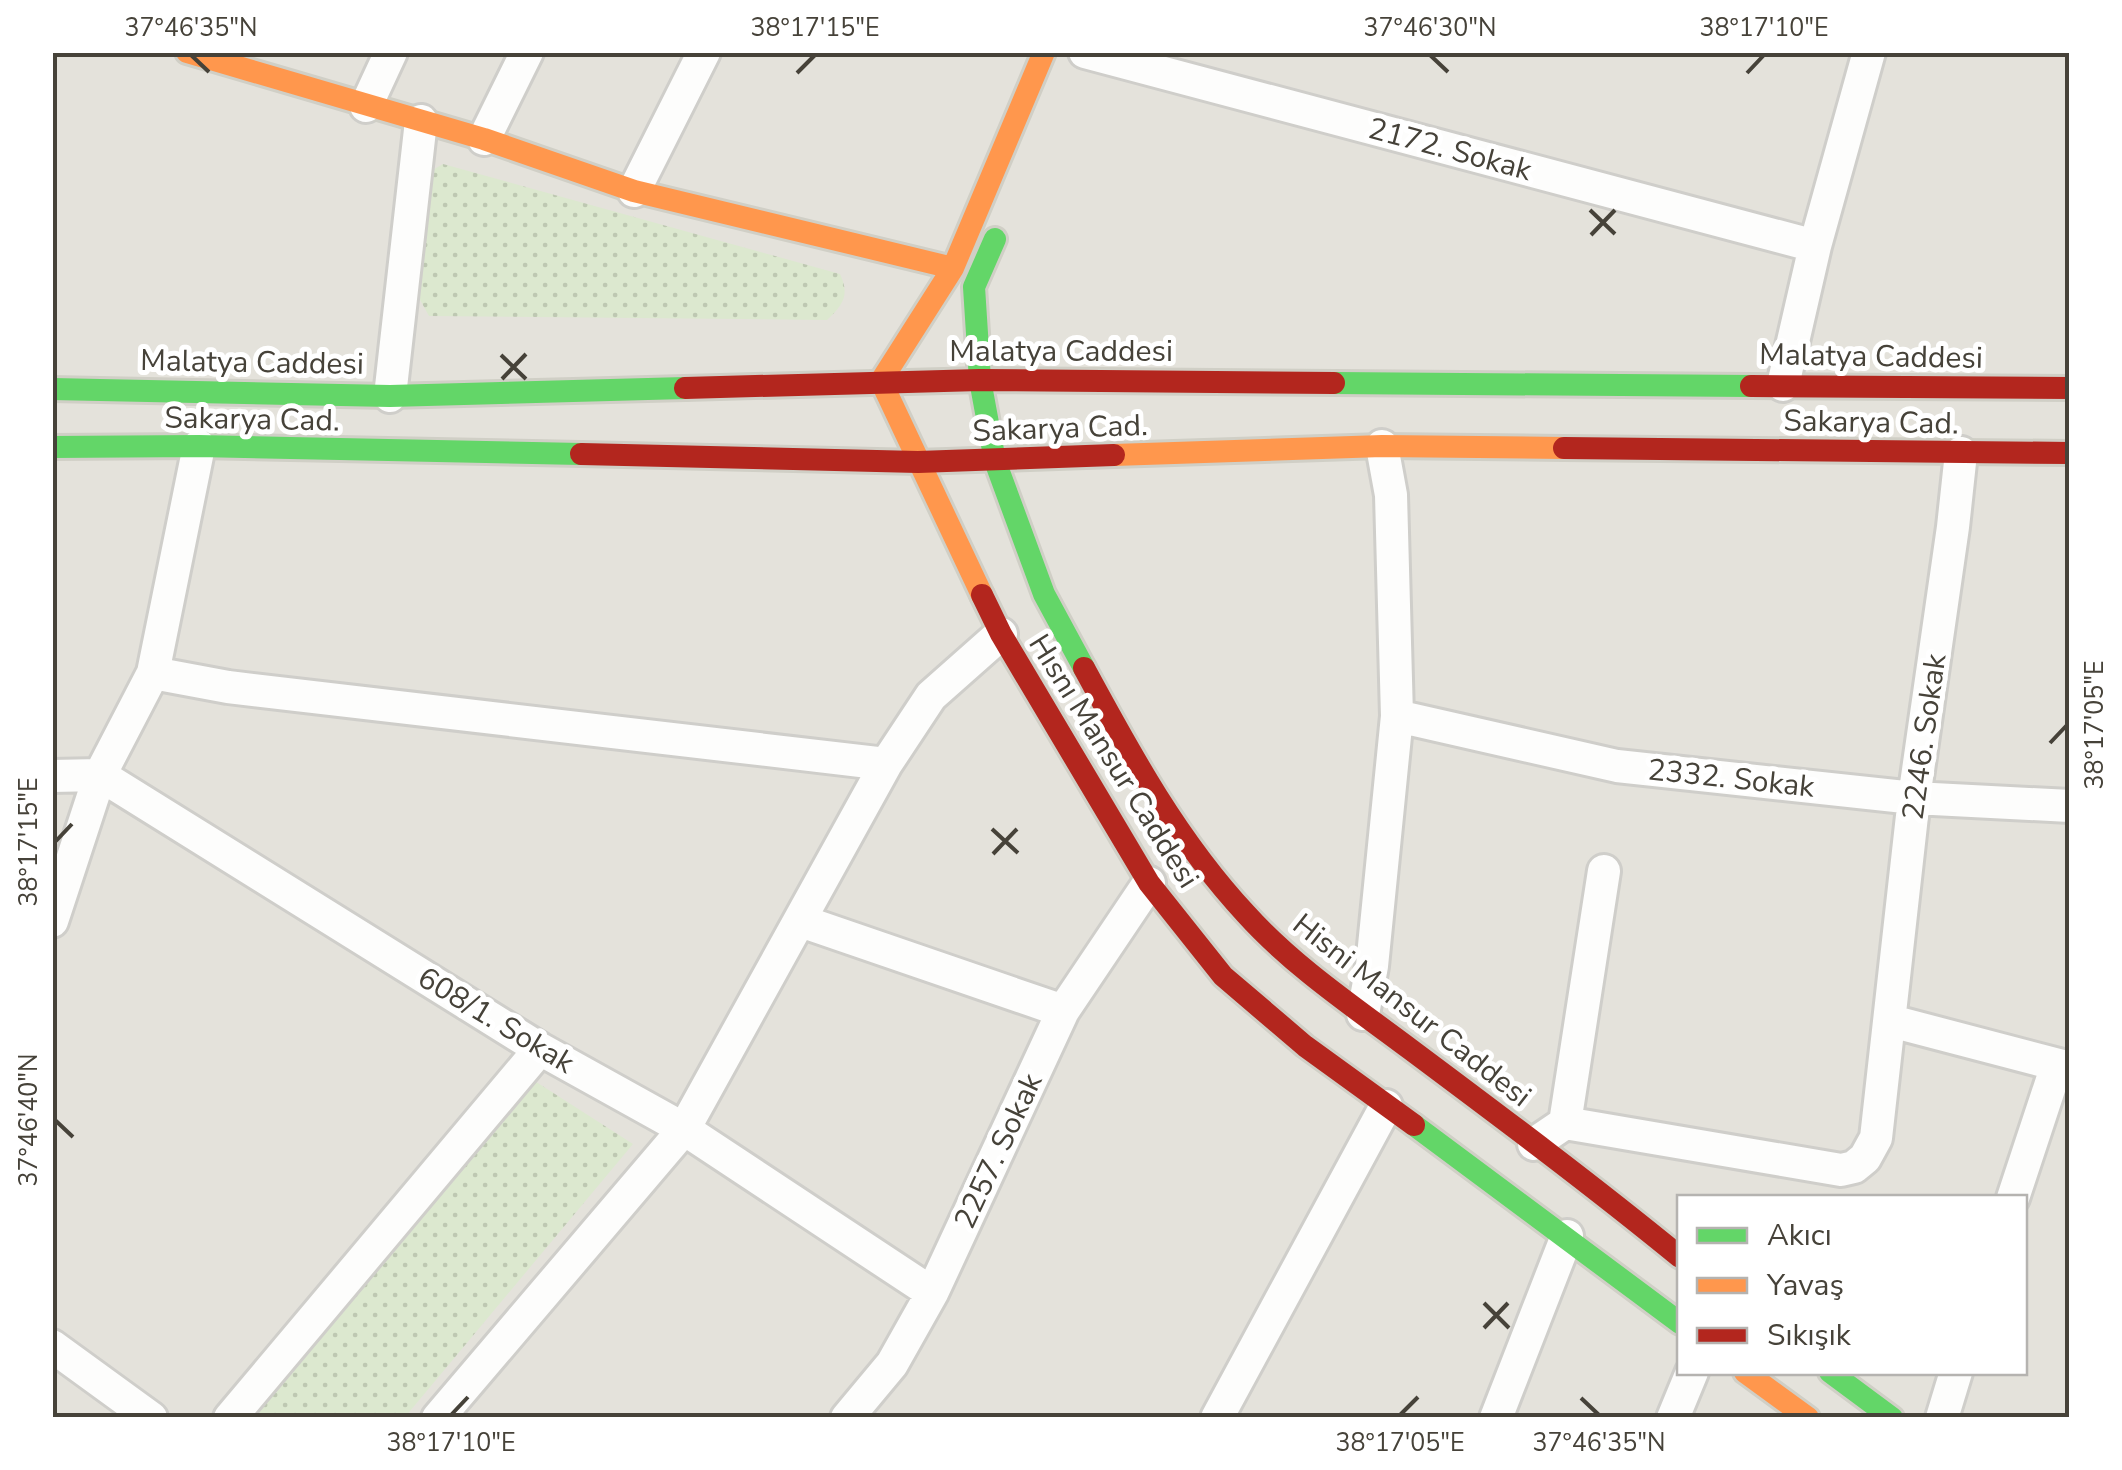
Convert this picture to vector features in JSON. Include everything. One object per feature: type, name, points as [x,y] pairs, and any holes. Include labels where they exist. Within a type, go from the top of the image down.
[{"type":"main road","points":[[188,52],[484,139],[634,191],[953,268]]},
{"type":"main road","points":[[882,381],[953,268],[1044,52]]},
{"type":"main road","name":"Hisni Mansur Caddesi","points":[[1006,215],[974,287],[980,380],[995,461],[1044,594],[1136,765],[1192,850],[1246,916],[1309,974],[1604,1195],[1677,1255]]},
{"type":"main road","name":"Malatya Caddesi","points":[[52,389],[390,396],[980,380],[2070,388]]},
{"type":"main road","name":"Hısnı Mansur Caddesi","points":[[882,381],[1001,634],[1150,884],[1223,976],[1305,1046],[1568,1236],[1677,1322]]},
{"type":"main road","name":"Sakarya Cad.","points":[[52,446],[918,462],[1382,446],[2070,452]]},
{"type":"main road","points":[[1750,1375],[1808,1418]]},
{"type":"main road","points":[[1834,1375],[1892,1418]]},
{"type":"street","points":[[366,106],[391,52]]},
{"type":"street","points":[[484,139],[526,52]]},
{"type":"street","points":[[634,191],[704,52]]},
{"type":"street","points":[[1783,385],[1815,246],[1869,52]]},
{"type":"street","name":"2172. Sokak","points":[[1077,59],[1815,246]]},
{"type":"street","points":[[390,396],[421,122]]},
{"type":"street","points":[[52,921],[100,775],[152,674],[199,446]]},
{"type":"street","points":[[1363,1014],[1372,966],[1397,716],[1391,495],[1382,446]]},
{"type":"street","name":"2246. Sokak","points":[[1565,1123],[1840,1170],[1854,1166],[1872,1149],[1892,1021],[1914,798],[1954,527],[1961,452]]},
{"type":"street","points":[[438,1418],[684,1130],[886,764],[931,696],[1001,634]]},
{"type":"street","points":[[152,674],[228,687],[886,764]]},
{"type":"street","name":"2332. Sokak","points":[[1397,716],[1617,766],[1914,798],[2070,806]]},
{"type":"street","points":[[52,776],[100,775]]},
{"type":"street","name":"608/1. Sokak","points":[[100,775],[540,1049],[684,1130],[932,1293]]},
{"type":"street","points":[[1534,1144],[1565,1123],[1604,870]]},
{"type":"street","name":"2257. Sokak","points":[[847,1418],[892,1364],[932,1293],[1063,1011],[1150,884]]},
{"type":"street","points":[[800,921],[1063,1011]]},
{"type":"street","points":[[1892,1021],[2063,1067],[2015,1195]]},
{"type":"street","points":[[230,1418],[540,1049]]},
{"type":"street","points":[[1217,1418],[1386,1106]]},
{"type":"street","points":[[1496,1418],[1568,1236]]},
{"type":"street","points":[[52,1346],[151,1418]]},
{"type":"street","points":[[1672,1418],[1691,1375]]},
{"type":"street","points":[[1942,1418],[1955,1375]]},
{"type":"shaded area","points":[[52,53],[2069,53],[2069,1417],[53,1417]]},
{"type":"green space","points":[[443,164],[840,274],[843,299],[827,320],[429,316],[414,289],[424,175]]},
{"type":"green space","points":[[530,1078],[633,1144],[405,1417],[251,1418]]},
{"type":"traffic: fast","points":[[995,239],[974,287],[980,380],[995,461],[1044,594],[1084,668]]},
{"type":"traffic: fast","points":[[1334,383],[1751,386]]},
{"type":"traffic: fast","points":[[52,389],[390,396],[685,388]]},
{"type":"traffic: fast","points":[[52,447],[581,454]]},
{"type":"traffic: fast","points":[[1414,1125],[1677,1321]]},
{"type":"traffic: fast","points":[[1834,1375],[1892,1418]]},
{"type":"traffic: slow","points":[[187,52],[484,139],[634,191],[953,268]]},
{"type":"traffic: slow","points":[[982,595],[881,381],[953,268],[1044,52]]},
{"type":"traffic: slow","points":[[1114,455],[1382,446],[1564,448]]},
{"type":"traffic: slow","points":[[1749,1375],[1808,1418]]},
{"type":"traffic: jam","points":[[685,388],[980,380],[1334,383]]},
{"type":"traffic: jam","points":[[1751,386],[2070,388]]},
{"type":"traffic: jam","points":[[1564,448],[2070,453]]},
{"type":"traffic: jam","points":[[581,454],[918,462],[1114,455]]},
{"type":"traffic: jam","points":[[982,595],[1001,634],[1149,883],[1223,976],[1305,1046],[1414,1125]]},
{"type":"traffic: jam","points":[[1084,668],[1177,827],[1221,886],[1264,933],[1325,985],[1677,1255]]}]
